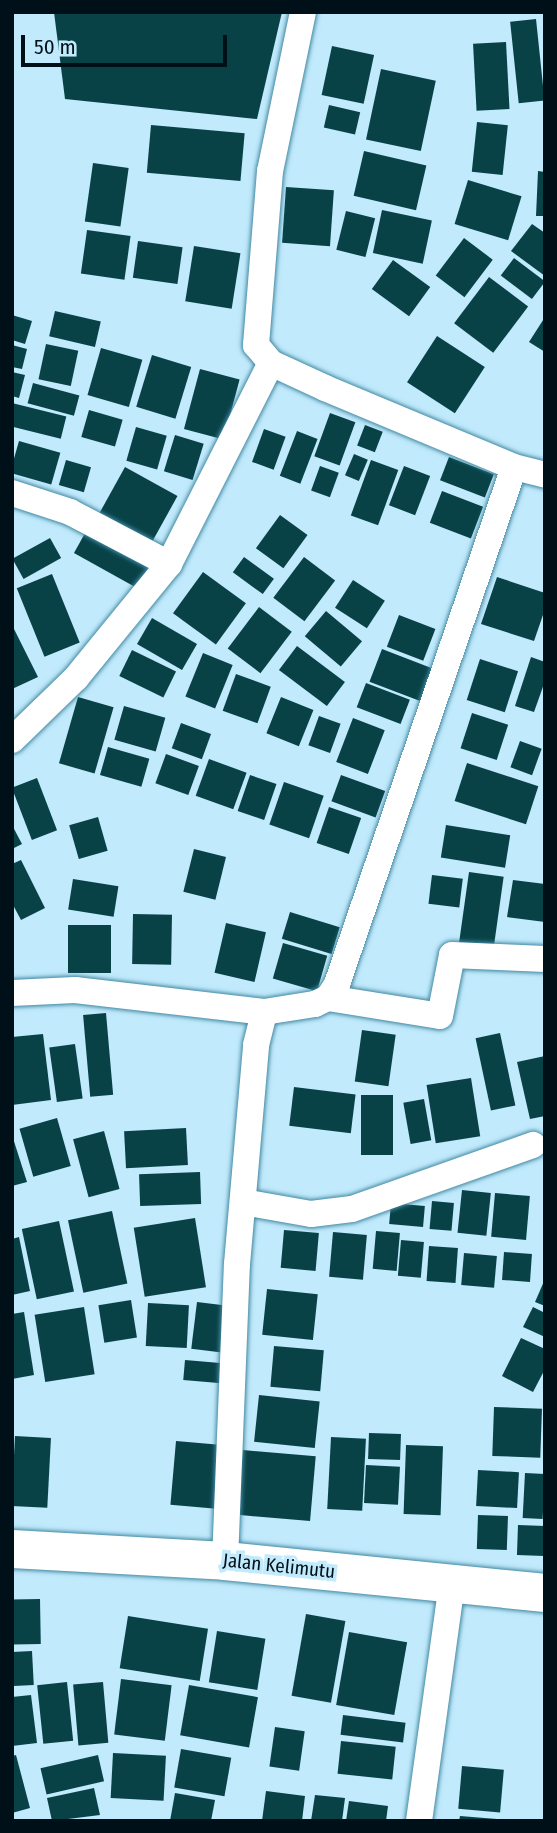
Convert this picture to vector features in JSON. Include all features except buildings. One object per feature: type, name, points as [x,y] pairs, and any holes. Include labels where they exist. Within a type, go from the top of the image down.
[{"type":"street","points":[[303,12],[270,171],[256,345],[271,363],[514,467],[545,474]]},
{"type":"street","points":[[12,740],[75,678],[169,564],[271,363]]},
{"type":"street","points":[[328,998],[418,757],[514,467]]},
{"type":"street","points":[[12,493],[70,512],[169,564]]},
{"type":"street","points":[[12,993],[75,990],[264,1012],[328,998],[440,1016],[452,955],[545,959]]},
{"type":"street","points":[[226,1561],[243,1202],[256,1045],[264,1012]]},
{"type":"street","points":[[243,1202],[311,1214],[352,1209],[533,1145]]},
{"type":"street","name":"Jalan Kelimutu","points":[[12,1549],[226,1561],[545,1593]]},
{"type":"street","points":[[419,1821],[452,1584]]}]
